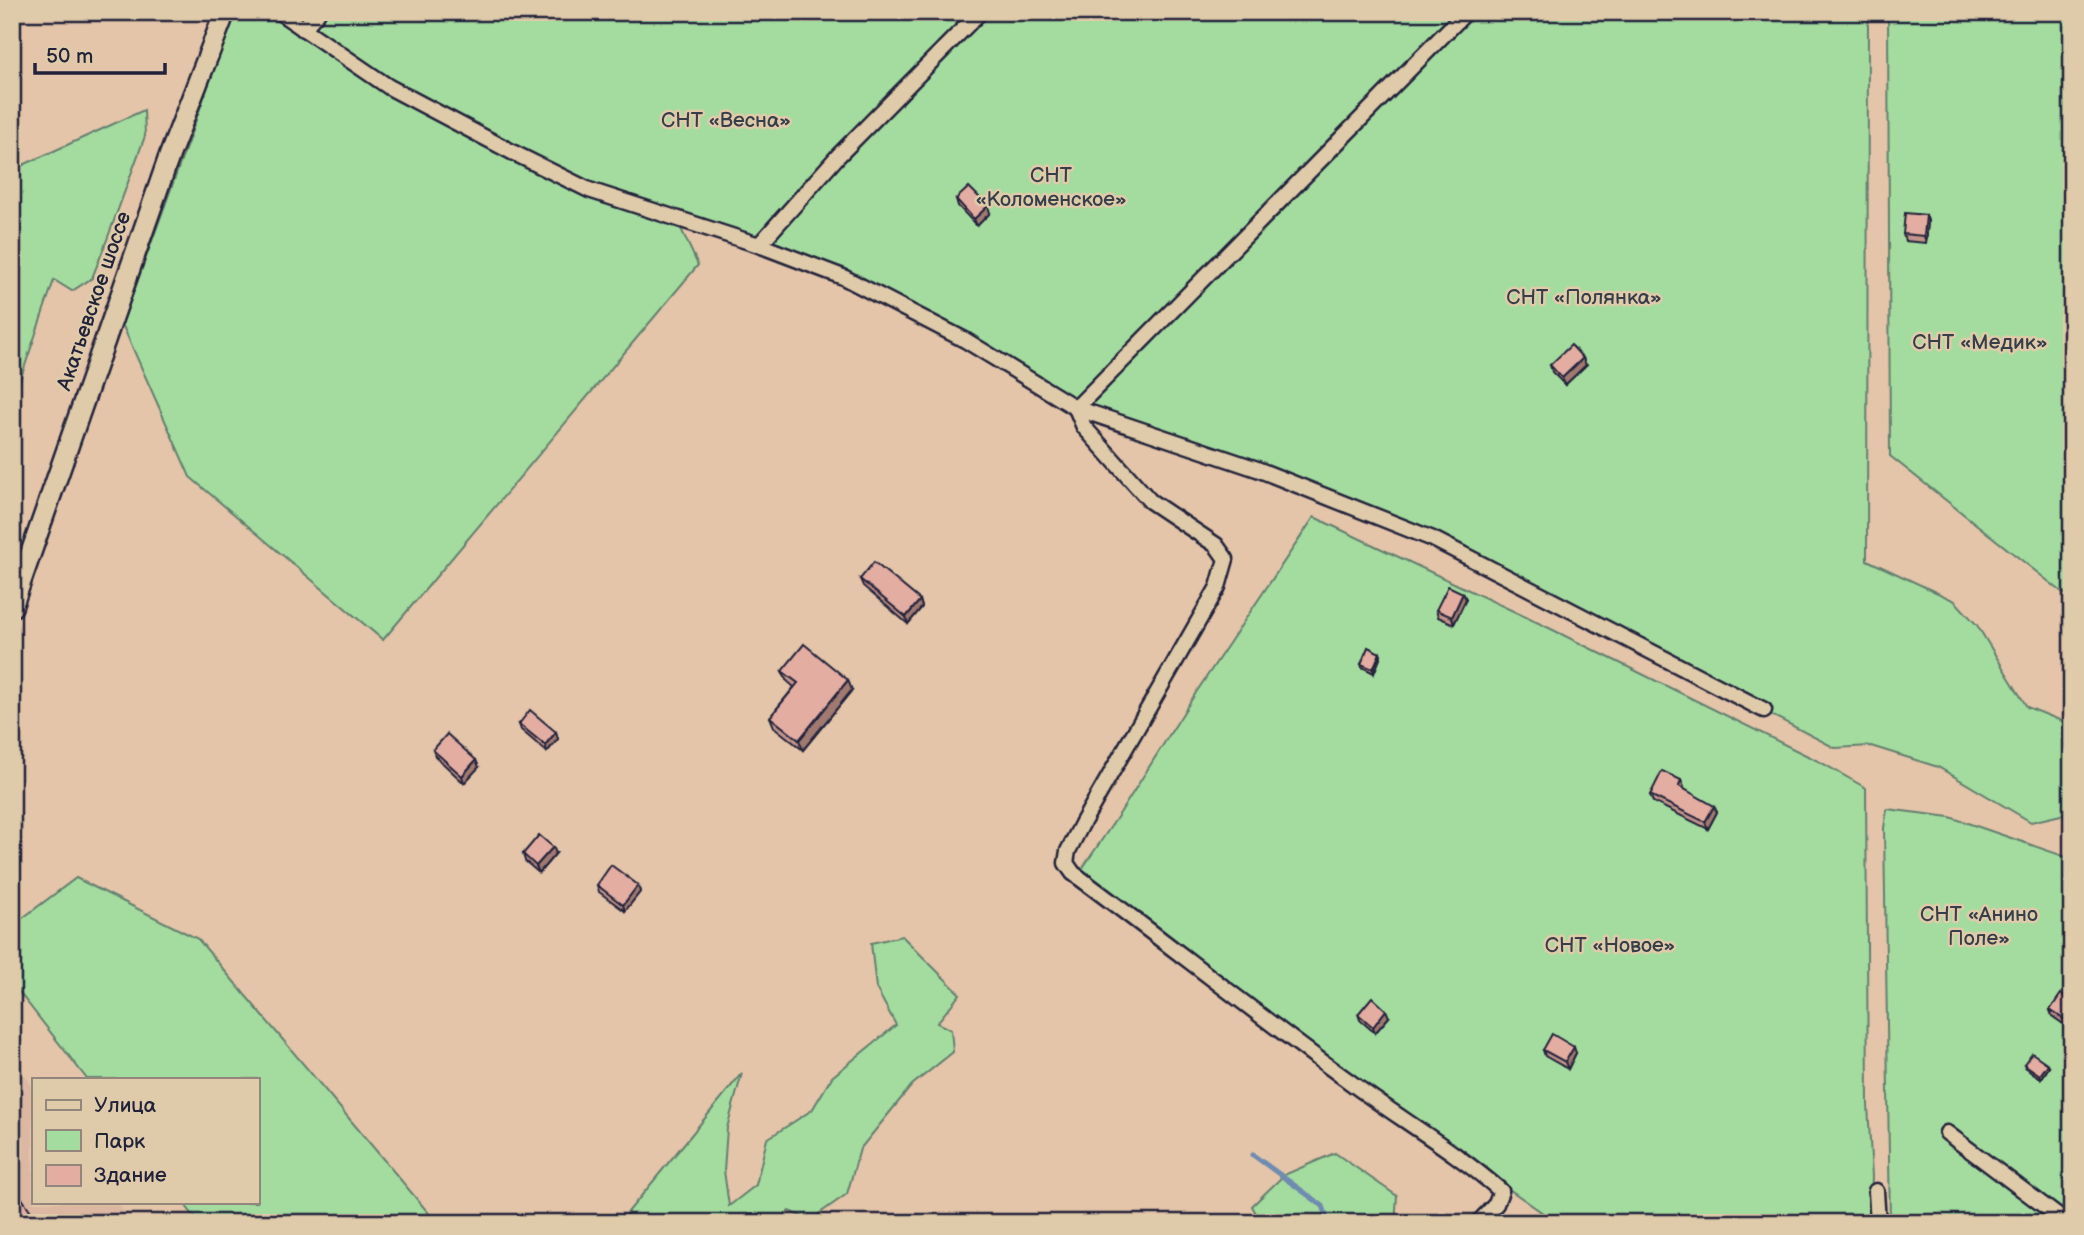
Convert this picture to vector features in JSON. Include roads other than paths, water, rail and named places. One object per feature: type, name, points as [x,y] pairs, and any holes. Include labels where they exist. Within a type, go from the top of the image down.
[{"type":"main road","name":"Акатьевское шоссе","points":[[12,607],[170,154],[225,12]]},
{"type":"street","points":[[279,12],[389,87],[589,190],[759,245],[844,276],[965,340],[1076,408],[1257,469],[1433,539],[1763,710]]},
{"type":"street","points":[[303,29],[318,12]]},
{"type":"street","points":[[759,245],[838,156],[980,12]]},
{"type":"street","points":[[1076,408],[1466,12]]},
{"type":"street","points":[[1076,408],[1084,427],[1150,500],[1216,545],[1226,559],[1218,587],[1083,822],[1068,851],[1066,863],[1073,873],[1268,1021],[1352,1084],[1472,1166],[1501,1191],[1496,1204],[1478,1223]]},
{"type":"street","points":[[1947,1133],[2067,1223]]},
{"type":"street","points":[[1876,1191],[1878,1223]]},
{"type":"waterway","points":[[1253,1155],[1323,1206],[1329,1223]]},
{"type":"park label","name":"СНТ «Весна»","points":[[726,120]]},
{"type":"park label","name":"СНТ «Коломенское»","points":[[1051,187]]},
{"type":"park label","name":"СНТ «Полянка»","points":[[1584,297]]},
{"type":"park label","name":"СНТ «Медик»","points":[[1980,342]]},
{"type":"park label","name":"СНТ «Анино Поле»","points":[[1979,926]]},
{"type":"park label","name":"СНТ «Новое»","points":[[1610,945]]}]
